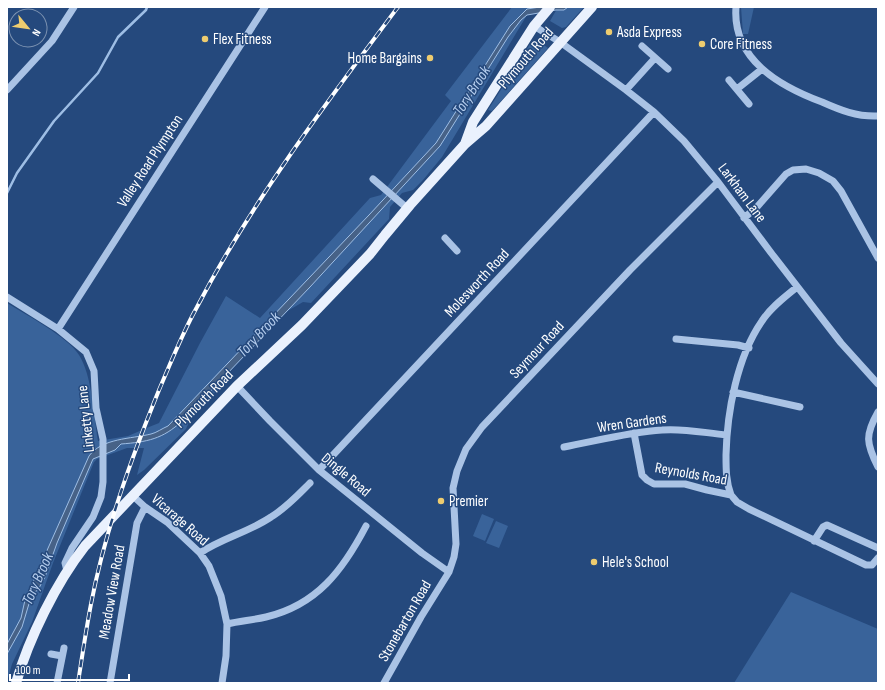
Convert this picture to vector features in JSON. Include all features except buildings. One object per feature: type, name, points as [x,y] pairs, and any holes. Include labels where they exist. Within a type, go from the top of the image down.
[{"type":"main road","name":"Plymouth Road","points":[[16,683],[21,665],[35,634],[67,572],[85,546],[238,386],[302,325],[370,254],[408,208],[465,144],[486,126],[592,7]]},
{"type":"main road","name":"Plymouth Road","points":[[465,144],[473,122],[534,26],[547,11]]},
{"type":"street","points":[[7,90],[52,41],[74,7]]},
{"type":"street","name":"Valley Road Plympton","points":[[58,329],[265,7]]},
{"type":"street","points":[[736,7],[735,20],[738,35],[750,56],[762,69],[779,82],[804,95],[851,114],[878,116]]},
{"type":"street","name":"Larkham Lane","points":[[534,26],[560,42],[626,90],[654,112],[684,141],[718,182],[841,344],[878,384]]},
{"type":"street","points":[[642,46],[668,69]]},
{"type":"street","points":[[626,90],[655,58]]},
{"type":"street","points":[[737,90],[762,69]]},
{"type":"street","points":[[729,80],[749,104]]},
{"type":"street","name":"Molesworth Road","points":[[319,470],[654,112]]},
{"type":"street","points":[[744,218],[757,207],[786,174],[793,170],[806,169],[833,181],[841,191],[878,258]]},
{"type":"street","points":[[373,179],[408,208]]},
{"type":"street","name":"Seymour Road","points":[[449,572],[454,557],[456,544],[453,488],[457,472],[466,449],[482,427],[625,275],[718,182]]},
{"type":"street","points":[[445,238],[457,251]]},
{"type":"street","points":[[732,495],[728,482],[727,435],[733,392],[740,369],[748,348],[762,321],[772,308],[797,287]]},
{"type":"street","name":"Linketty Lane","points":[[7,297],[58,329],[86,352],[94,372],[96,408],[103,439],[103,482],[101,496],[93,517],[72,548],[65,563],[67,572]]},
{"type":"street","points":[[676,339],[738,345],[748,348]]},
{"type":"street","name":"Dingle Road","points":[[238,386],[319,470],[422,553],[449,572]]},
{"type":"street","points":[[733,392],[800,407]]},
{"type":"street","points":[[878,412],[870,426],[868,438],[872,454],[878,467]]},
{"type":"street","name":"Wren Gardens","points":[[564,447],[634,433],[663,430],[727,435]]},
{"type":"street","name":"Reynolds Road","points":[[634,433],[642,475],[654,484],[685,484],[732,495],[738,502],[749,509],[866,565],[872,565],[878,558]]},
{"type":"street","points":[[200,553],[213,544],[245,531],[270,518],[286,506],[310,483]]},
{"type":"street","name":"Vicarage Road","points":[[129,499],[145,507],[167,522],[200,553],[209,566],[221,596],[227,624],[226,656],[222,683]]},
{"type":"street","name":"Meadow View Road","points":[[110,683],[137,523],[145,507]]},
{"type":"street","points":[[814,541],[823,527],[827,525],[878,548]]},
{"type":"street","points":[[227,624],[267,616],[287,610],[323,588],[338,572],[354,549],[366,526]]},
{"type":"street","name":"Stonebarton Road","points":[[384,683],[421,617],[449,572]]},
{"type":"street","points":[[51,654],[63,652],[57,683]]},
{"type":"shaded area","points":[[512,7],[535,7],[527,15],[442,157],[413,190],[402,193],[390,207],[389,219],[311,303],[303,302],[284,313],[226,375],[223,384],[191,418],[186,429],[144,470],[137,475],[144,448],[127,448],[97,459],[94,462],[53,563],[32,622],[12,664],[7,682],[7,303],[57,334],[74,348],[79,355],[90,384],[98,441],[128,436],[159,423],[226,296],[260,318],[370,198],[381,195],[451,101],[445,95]]},
{"type":"shaded area","points":[[558,7],[584,7],[566,27],[562,28],[550,21]]},
{"type":"shaded area","points":[[741,7],[754,7],[748,34],[743,34]]},
{"type":"shaded area","points":[[537,40],[548,48],[492,111],[488,110],[532,41]]},
{"type":"shaded area","points":[[482,514],[494,519],[485,541],[473,536]]},
{"type":"shaded area","points":[[496,521],[508,526],[499,548],[486,543]]},
{"type":"shaded area","points":[[791,592],[878,629],[878,683],[734,683]]},
{"type":"water","name":"Tory Brook","points":[[540,7],[568,7],[564,10],[527,15],[521,20],[508,37],[440,146],[310,287],[182,421],[161,436],[147,441],[121,444],[115,450],[93,459],[57,543],[45,577],[39,588],[31,597],[22,627],[7,654],[7,644],[21,618],[25,600],[89,456],[95,450],[109,442],[155,433],[168,426],[436,143],[510,26],[527,9]]},
{"type":"waterway","points":[[7,193],[17,173],[54,121],[98,73],[118,37],[146,10],[147,7]]},
{"type":"railway","points":[[78,683],[91,604],[111,522],[149,416],[186,327],[219,267],[266,190],[344,79],[398,7]]},
{"type":"place","name":"Asda Express","points":[[609,32]]},
{"type":"place","name":"Flex Fitness","points":[[205,39]]},
{"type":"place","name":"Core Fitness","points":[[702,44]]},
{"type":"place","name":"Home Bargains","points":[[430,58]]},
{"type":"place","name":"Premier","points":[[441,501]]},
{"type":"place","name":"Hele's School","points":[[594,562]]}]
